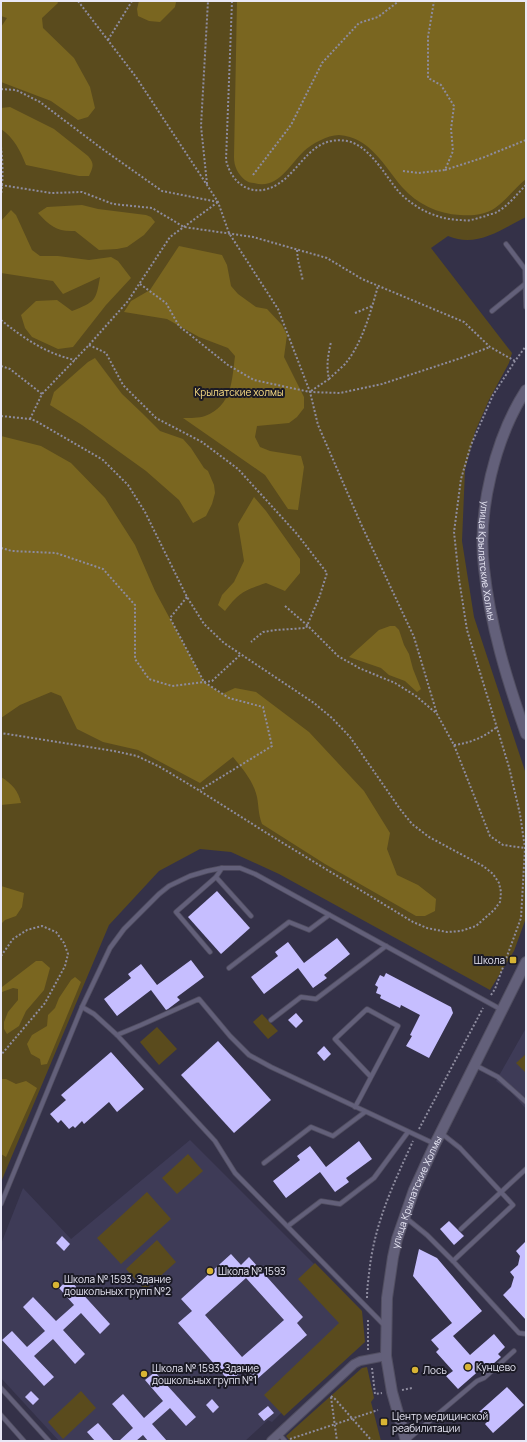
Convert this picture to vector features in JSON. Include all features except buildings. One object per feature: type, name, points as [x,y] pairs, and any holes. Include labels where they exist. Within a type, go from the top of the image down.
[{"type":"street","name":"улица Крылатские Холмы","points":[[525,729],[504,665],[495,629],[484,569],[482,548],[483,527],[495,462],[509,421],[526,390]]},
{"type":"street","name":"улица Крылатские Холмы","points":[[406,1441],[392,1392],[386,1356],[387,1298],[397,1239],[414,1190],[435,1144],[526,962]]},
{"type":"street","points":[[271,1441],[354,1364],[360,1361],[386,1356]]},
{"type":"lane","points":[[506,244],[525,269],[526,307]]},
{"type":"lane","points":[[492,311],[525,284]]},
{"type":"lane","points":[[210,952],[176,912],[216,877],[222,868]]},
{"type":"lane","points":[[1,1204],[82,1007],[110,948],[124,929],[159,894],[169,886],[190,876],[222,868],[240,868],[250,872],[503,1010]]},
{"type":"lane","points":[[216,877],[251,916]]},
{"type":"lane","points":[[229,968],[289,922],[308,930],[329,915]]},
{"type":"lane","points":[[271,1020],[301,997],[316,999],[386,946]]},
{"type":"lane","points":[[117,1035],[141,1026],[199,998],[230,1036],[249,1055],[365,1112],[435,1144]]},
{"type":"lane","points":[[82,1007],[94,1014],[117,1035],[215,1141],[234,1173],[288,1226],[386,1327]]},
{"type":"lane","points":[[355,1107],[371,1077],[398,1026],[367,1009],[335,1039],[371,1077]]},
{"type":"lane","points":[[475,1065],[498,1077],[526,1102]]},
{"type":"lane","points":[[264,1163],[311,1127],[333,1136],[365,1112]]},
{"type":"lane","points":[[288,1226],[321,1201],[340,1204],[374,1178],[408,1132]]},
{"type":"lane","points":[[441,1132],[460,1148],[513,1205],[453,1261]]},
{"type":"lane","points":[[461,1229],[526,1169]]},
{"type":"lane","points":[[404,1216],[453,1261],[519,1333],[526,1334]]},
{"type":"lane","points":[[406,1441],[477,1381],[484,1378],[514,1351]]},
{"type":"lane","points":[[1,1388],[49,1441]]},
{"type":"lane","points":[[1,1415],[24,1441]]},
{"type":"lane","points":[[279,1434],[285,1441]]},
{"type":"path","points":[[78,1],[136,76],[207,185],[218,202],[229,233],[278,309],[310,392],[318,425],[414,637],[437,714],[454,745],[490,836],[503,845],[525,848]]},
{"type":"path","points":[[108,40],[132,1]]},
{"type":"path","points":[[207,185],[201,126],[208,1]]},
{"type":"path","points":[[232,1],[226,160],[228,171],[236,181],[244,187],[256,190],[268,190],[280,184],[314,149],[337,140],[349,141],[362,148],[380,167],[398,191],[410,202],[427,213],[449,220],[470,220],[497,212],[512,200],[526,185]]},
{"type":"path","points":[[253,175],[291,125],[322,63],[359,23],[378,17],[399,1]]},
{"type":"path","points":[[434,1],[428,37],[428,78],[441,85],[454,106],[451,129],[453,151],[445,170]]},
{"type":"path","points":[[1,89],[16,90],[40,102],[101,148],[162,191],[218,202]]},
{"type":"path","points":[[403,171],[418,173],[445,170],[482,158],[526,140]]},
{"type":"path","points":[[1,147],[3,162],[1,196]]},
{"type":"path","points":[[2,185],[51,192],[82,192],[113,204],[152,208],[184,227],[254,237],[327,258],[362,279],[464,322],[490,347],[515,361]]},
{"type":"path","points":[[30,419],[42,394],[89,345],[128,301],[170,237],[218,202]]},
{"type":"path","points":[[297,250],[303,281]]},
{"type":"path","points":[[140,284],[166,303],[179,326],[228,365],[254,380],[310,392],[340,393],[382,384],[490,347]]},
{"type":"path","points":[[310,392],[329,379],[345,364],[355,349],[372,306],[378,286]]},
{"type":"path","points":[[354,313],[372,306]]},
{"type":"path","points":[[1,320],[19,335],[58,356],[75,360]]},
{"type":"path","points":[[329,379],[327,357],[331,342]]},
{"type":"path","points":[[89,345],[106,353],[123,385],[156,418],[202,442],[238,469],[297,534],[327,573],[319,598],[306,628],[264,632],[251,642]]},
{"type":"path","points":[[375,1394],[370,1359],[367,1349],[367,1295],[370,1263],[380,1218],[416,1135],[487,1001],[495,989],[521,918],[525,848],[520,814],[509,767],[466,630],[454,532],[461,479],[471,445],[494,395],[526,346]]},
{"type":"path","points":[[1,366],[10,369],[42,394]]},
{"type":"path","points":[[1,416],[30,419],[103,460],[128,485],[145,512],[187,597],[204,624],[224,643],[240,655],[314,703],[332,718],[350,737],[412,824],[429,837],[483,866],[493,874],[499,883],[501,892],[500,902],[494,910],[476,926],[461,931],[447,932],[427,928],[413,922],[273,838],[200,790],[160,767],[137,756],[1,732]]},
{"type":"path","points":[[1,548],[12,551],[56,553],[103,569],[135,605],[135,658],[149,678],[172,686],[212,681],[240,655]]},
{"type":"path","points":[[187,597],[170,618],[204,682],[228,698],[263,707],[272,746],[200,790]]},
{"type":"path","points":[[285,606],[307,625],[338,656],[359,668],[396,683],[416,696],[437,714]]},
{"type":"path","points":[[454,745],[472,742],[488,734],[496,727]]},
{"type":"path","points":[[521,918],[526,919]]},
{"type":"path","points":[[1,956],[14,939],[26,930],[42,926],[56,932],[64,942],[68,954],[65,966],[45,1003],[1,1055]]},
{"type":"path","points":[[337,1441],[331,1396],[372,1441]]},
{"type":"path","points":[[285,1441],[378,1410]]},
{"type":"shaded area","points":[[526,1028],[526,1109],[511,1092],[496,1081]]},
{"type":"shaded area","points":[[190,1140],[353,1303],[350,1345],[272,1422],[268,1420],[245,1441],[59,1441],[1,1378],[1,1244],[23,1188],[71,1239]]},
{"type":"green space","name":"Крылатские холмы","points":[[1,1],[526,1],[526,217],[498,232],[479,239],[469,240],[448,236],[431,248],[512,353],[509,363],[489,400],[475,432],[465,470],[462,541],[474,617],[526,774],[526,918],[514,951],[490,990],[279,874],[231,852],[200,849],[159,871],[109,925],[1,1182]]},
{"type":"green space","points":[[1,1],[57,1],[58,3],[42,18],[43,28],[74,58],[90,87],[95,108],[88,117],[78,120],[51,101],[1,82],[1,27],[7,18],[1,16]]},
{"type":"green space","points":[[139,1],[176,2],[175,7],[160,22],[149,21],[138,16],[137,9]]},
{"type":"green space","points":[[237,1],[526,1],[526,179],[499,205],[487,212],[469,215],[444,213],[428,207],[408,193],[368,147],[350,137],[334,135],[320,140],[304,151],[276,180],[270,183],[262,184],[250,183],[246,181],[237,170],[234,157]]},
{"type":"green space","points":[[10,107],[54,129],[88,156],[92,161],[93,166],[89,176],[79,176],[26,165],[10,136],[1,129],[1,108]]},
{"type":"green space","points":[[82,205],[98,209],[146,215],[151,217],[155,222],[144,235],[127,247],[99,250],[75,231],[63,230],[54,227],[38,213],[47,207]]},
{"type":"green space","points":[[11,210],[16,215],[32,250],[40,256],[58,256],[89,260],[111,257],[118,261],[131,278],[106,305],[73,347],[58,349],[32,337],[25,328],[21,315],[36,301],[57,300],[72,311],[86,305],[93,300],[95,296],[100,277],[63,294],[53,281],[1,273],[1,221]]},
{"type":"green space","points":[[179,246],[222,255],[227,265],[231,286],[238,294],[256,307],[267,309],[282,325],[287,335],[284,357],[304,397],[304,408],[297,417],[289,423],[257,426],[255,437],[260,447],[270,451],[301,456],[304,467],[298,510],[288,509],[265,475],[183,418],[197,418],[205,416],[214,412],[226,399],[233,374],[235,356],[228,348],[199,337],[167,319],[124,312],[131,301],[150,290]]},
{"type":"green space","points":[[95,358],[122,394],[160,431],[183,439],[191,448],[204,468],[208,471],[214,485],[215,493],[212,504],[206,516],[193,523],[179,500],[146,471],[82,425],[50,405],[54,392],[88,362]]},
{"type":"green space","points":[[1,436],[41,446],[71,463],[105,498],[135,545],[155,591],[204,682],[222,694],[235,688],[256,692],[309,732],[364,791],[390,833],[387,849],[397,875],[418,885],[436,899],[435,911],[425,916],[416,916],[325,864],[262,824],[257,797],[253,786],[233,757],[200,783],[138,750],[103,742],[77,729],[61,696],[51,692],[20,705],[1,718]]},
{"type":"green space","points":[[254,497],[266,511],[300,559],[300,573],[285,591],[266,583],[243,592],[225,611],[218,605],[222,595],[234,582],[244,561],[238,524]]},
{"type":"green space","points":[[390,626],[395,626],[399,630],[409,654],[421,689],[417,692],[405,681],[389,675],[381,668],[349,657],[379,630]]},
{"type":"green space","points":[[1,777],[14,788],[21,803],[1,805]]},
{"type":"green space","points":[[1,886],[24,893],[22,907],[16,916],[5,920],[1,924]]},
{"type":"green space","points":[[36,961],[42,961],[50,968],[44,990],[26,1011],[19,1026],[7,1034],[4,1029],[4,1022],[8,1012],[18,1000],[18,989],[13,988],[2,992],[2,987]]},
{"type":"green space","points":[[75,977],[81,982],[47,1064],[41,1065],[40,1059],[31,1054],[27,1044],[32,1035],[47,1026],[48,1015],[55,1008],[59,998],[71,980]]},
{"type":"green space","points":[[262,1014],[278,1031],[268,1039],[253,1022]]},
{"type":"green space","points":[[157,1027],[177,1049],[159,1065],[140,1042]]},
{"type":"green space","points":[[526,1054],[526,1073],[516,1063]]},
{"type":"green space","points":[[1,1079],[6,1079],[16,1084],[26,1081],[37,1088],[6,1157],[1,1154]]},
{"type":"green space","points":[[188,1154],[203,1171],[177,1194],[162,1178]]},
{"type":"green space","points":[[147,1192],[171,1219],[121,1264],[97,1238]]},
{"type":"green space","points":[[157,1240],[176,1262],[145,1290],[126,1269]]},
{"type":"green space","points":[[315,1263],[362,1311],[365,1342],[284,1416],[264,1395],[339,1323],[298,1279]]},
{"type":"green space","points":[[367,1367],[374,1398],[371,1402],[381,1441],[290,1441],[286,1436],[362,1368]]},
{"type":"green space","points":[[81,1391],[96,1408],[63,1439],[48,1422]]},
{"type":"place","name":"Школа","points":[[513,960]]},
{"type":"place","name":"Школа № 1593","points":[[210,1271]]},
{"type":"place","name":"Школа № 1593. Здание дошкольных групп №2","points":[[56,1285]]},
{"type":"place","name":"Кунцево","points":[[468,1367]]},
{"type":"place","name":"Лось","points":[[415,1370]]},
{"type":"place","name":"Школа № 1593. Здание дошкольных групп №1","points":[[144,1374]]},
{"type":"place","name":"Центр медицинской реабилитации","points":[[384,1422]]}]
